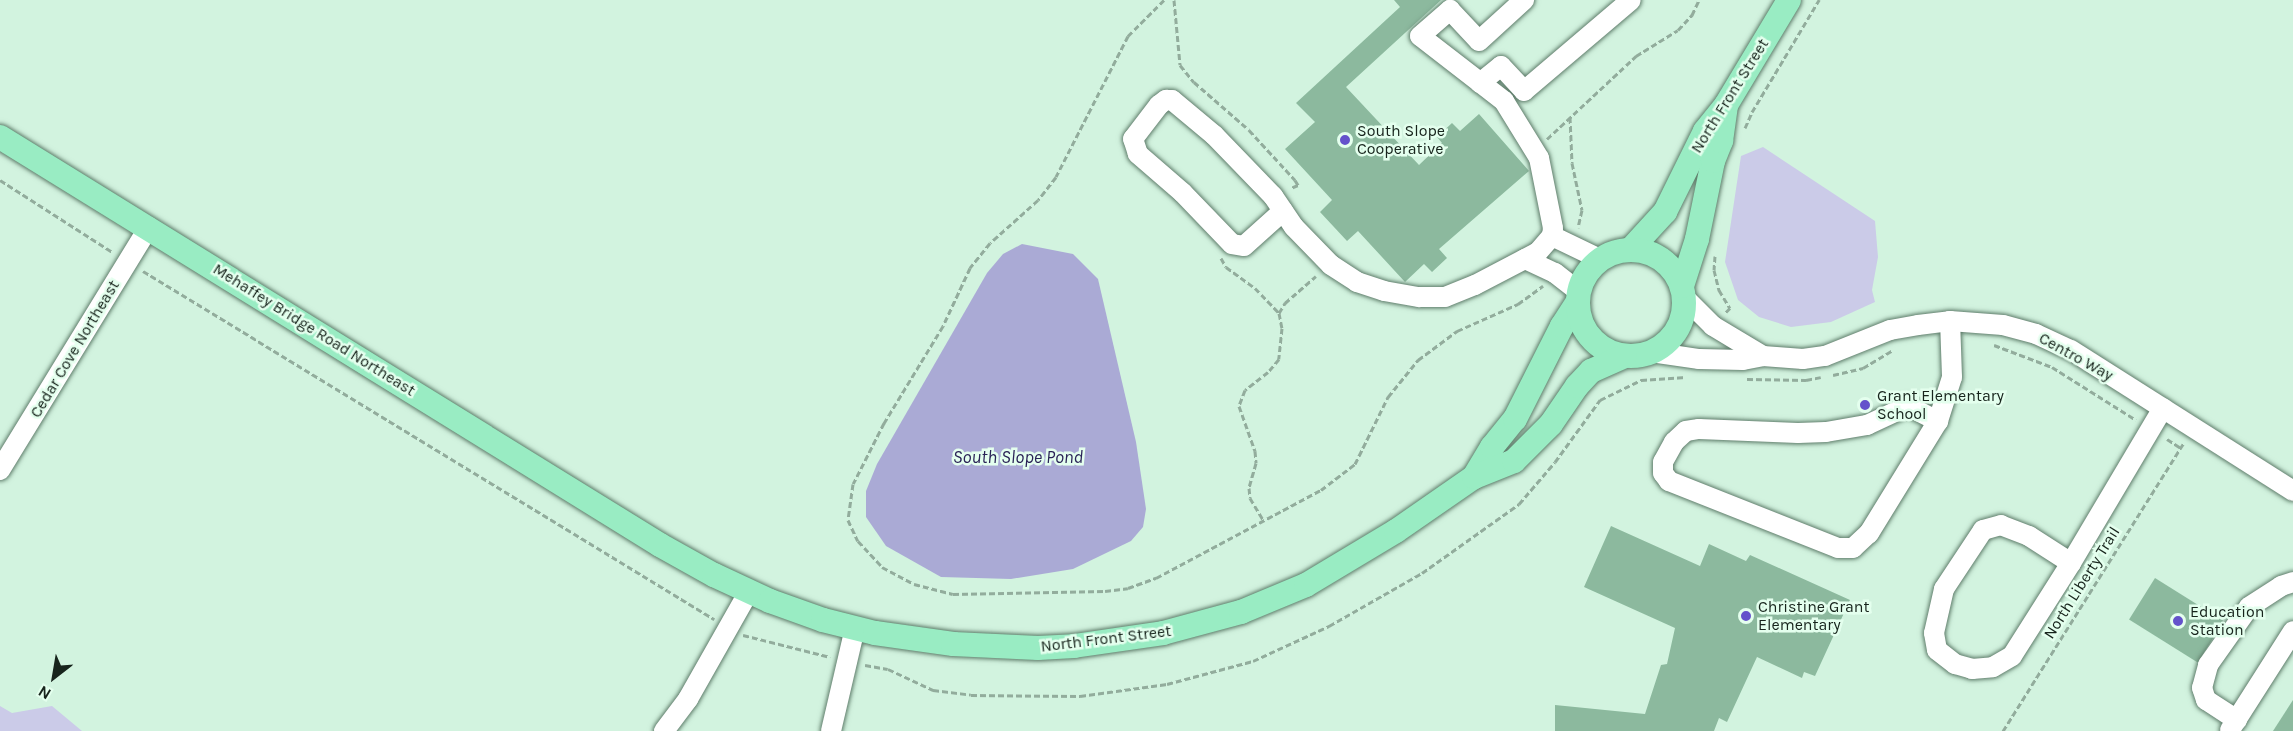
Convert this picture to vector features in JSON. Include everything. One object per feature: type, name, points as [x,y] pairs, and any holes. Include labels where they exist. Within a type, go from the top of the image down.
[{"type":"main road","name":"North Front Street","points":[[1630,250],[1665,212],[1705,131],[1726,105],[1789,0]]},
{"type":"main road","points":[[1474,477],[1514,461],[1551,424],[1577,386],[1592,371],[1625,356],[1651,352],[1674,335],[1681,322],[1683,291],[1697,239],[1713,161],[1721,141],[1726,105]]},
{"type":"main road","name":"Mehaffey Bridge Road Northeast","points":[[0,137],[628,525]]},
{"type":"main road","points":[[1625,356],[1597,344],[1586,332],[1580,319],[1578,298],[1588,271],[1600,260],[1614,252],[1630,250],[1647,252],[1662,259],[1674,271],[1683,291]]},
{"type":"main road","name":"North Front Street","points":[[628,525],[678,555],[749,591],[823,620],[855,628],[953,644],[1038,648],[1085,645],[1173,631],[1241,612],[1306,585],[1396,531],[1474,477],[1492,447],[1515,419],[1578,298]]},
{"type":"street","points":[[1479,41],[1524,0]]},
{"type":"street","points":[[1279,206],[1244,246],[1238,247],[1224,238],[1183,193],[1138,154],[1133,147],[1133,139],[1166,100],[1172,100],[1182,106],[1214,135],[1279,206],[1327,262],[1357,282],[1384,291],[1419,297],[1445,297],[1475,285],[1538,252],[1552,236],[1551,210],[1539,158],[1504,100],[1420,36],[1450,10],[1524,91],[1631,0]]},
{"type":"street","points":[[1480,83],[1501,66]]},
{"type":"street","name":"Cedar Cove Northeast","points":[[0,470],[149,227]]},
{"type":"street","points":[[1552,236],[1600,260]]},
{"type":"street","points":[[1525,259],[1555,273],[1578,298]]},
{"type":"street","name":"Centro Way","points":[[1683,291],[1713,326],[1763,356]]},
{"type":"street","points":[[1938,421],[1908,406],[1867,425],[1826,432],[1699,429],[1686,431],[1674,442],[1663,462],[1663,472],[1669,481],[1838,548],[1853,548],[1869,533],[1938,421],[1952,377],[1950,321]]},
{"type":"street","name":"Centro Way","points":[[1651,352],[1743,360],[1763,356],[1803,359],[1825,356],[1890,330],[1950,321],[2003,325],[2036,334],[2072,350],[2293,491]]},
{"type":"street","points":[[2071,563],[2030,536],[2001,525],[1983,530],[1944,589],[1934,633],[1937,650],[1955,664],[1972,669],[1993,667],[2012,656],[2071,563],[2163,408]]},
{"type":"street","points":[[2293,582],[2281,586],[2248,607],[2208,665],[2202,688],[2206,700],[2233,725],[2293,631]]},
{"type":"street","points":[[664,731],[733,631],[749,591]]},
{"type":"street","points":[[831,731],[855,628]]},
{"type":"path","points":[[1164,0],[1128,36],[1056,177],[1038,200],[990,243],[970,268],[943,326],[884,423],[853,484],[848,520],[858,541],[882,567],[914,584],[953,594],[1128,588],[1155,578],[1321,490],[1355,464],[1388,398],[1418,360],[1457,331],[1536,294],[1555,273]]},
{"type":"path","points":[[1174,0],[1180,65],[1194,82],[1249,130],[1298,185],[1279,206]]},
{"type":"path","points":[[1546,139],[1636,56],[1678,30],[1692,15],[1699,0]]},
{"type":"path","points":[[1743,133],[1752,112],[1820,0]]},
{"type":"path","points":[[1570,117],[1572,163],[1582,210],[1572,246]]},
{"type":"path","points":[[0,180],[128,261],[733,631],[848,662]]},
{"type":"path","points":[[1224,238],[1219,248],[1222,262],[1255,288],[1279,313],[1282,339],[1279,359],[1268,372],[1245,390],[1239,406],[1255,451],[1256,463],[1249,488],[1251,498],[1263,520]]},
{"type":"path","points":[[1279,313],[1285,303],[1313,280],[1327,262]]},
{"type":"path","name":"North Liberty Trail","points":[[2003,731],[2181,448]]},
{"type":"shaded area","points":[[1763,147],[1875,221],[1878,257],[1872,290],[1875,302],[1831,322],[1791,327],[1759,317],[1738,300],[1725,262],[1741,156]]},
{"type":"shaded area","points":[[0,706],[12,713],[52,706],[82,731],[0,731]]},
{"type":"water","name":"South Slope Pond","points":[[1022,244],[1073,254],[1098,279],[1136,442],[1146,509],[1143,527],[1131,541],[1073,569],[1011,579],[941,577],[886,546],[866,517],[866,491],[877,464],[987,273],[1003,254]]},
{"type":"building","name":"South Slope Cooperative","points":[[1394,0],[1441,0],[1346,87],[1419,165],[1442,143],[1437,137],[1452,123],[1460,131],[1479,114],[1529,171],[1439,249],[1447,258],[1432,272],[1424,264],[1405,282],[1358,231],[1347,241],[1320,212],[1332,200],[1285,149],[1315,122],[1296,103],[1400,7]]},
{"type":"building","name":"Christine Grant Elementary","points":[[1611,526],[1700,566],[1709,544],[1746,561],[1750,555],[1850,600],[1815,676],[1804,672],[1802,678],[1757,657],[1727,722],[1719,718],[1714,731],[1555,731],[1555,705],[1645,714],[1661,665],[1667,664],[1675,628],[1584,587]]},
{"type":"building","name":"Education Station","points":[[2155,578],[2224,621],[2198,662],[2129,620]]},
{"type":"building","points":[[2293,700],[2293,731],[2273,731]]},
{"type":"place","name":"South Slope Cooperative","points":[[1345,140]]},
{"type":"place","name":"Grant Elementary School","points":[[1865,405]]},
{"type":"place","name":"Christine Grant Elementary","points":[[1746,616]]},
{"type":"place","name":"Education Station","points":[[2178,621]]}]
